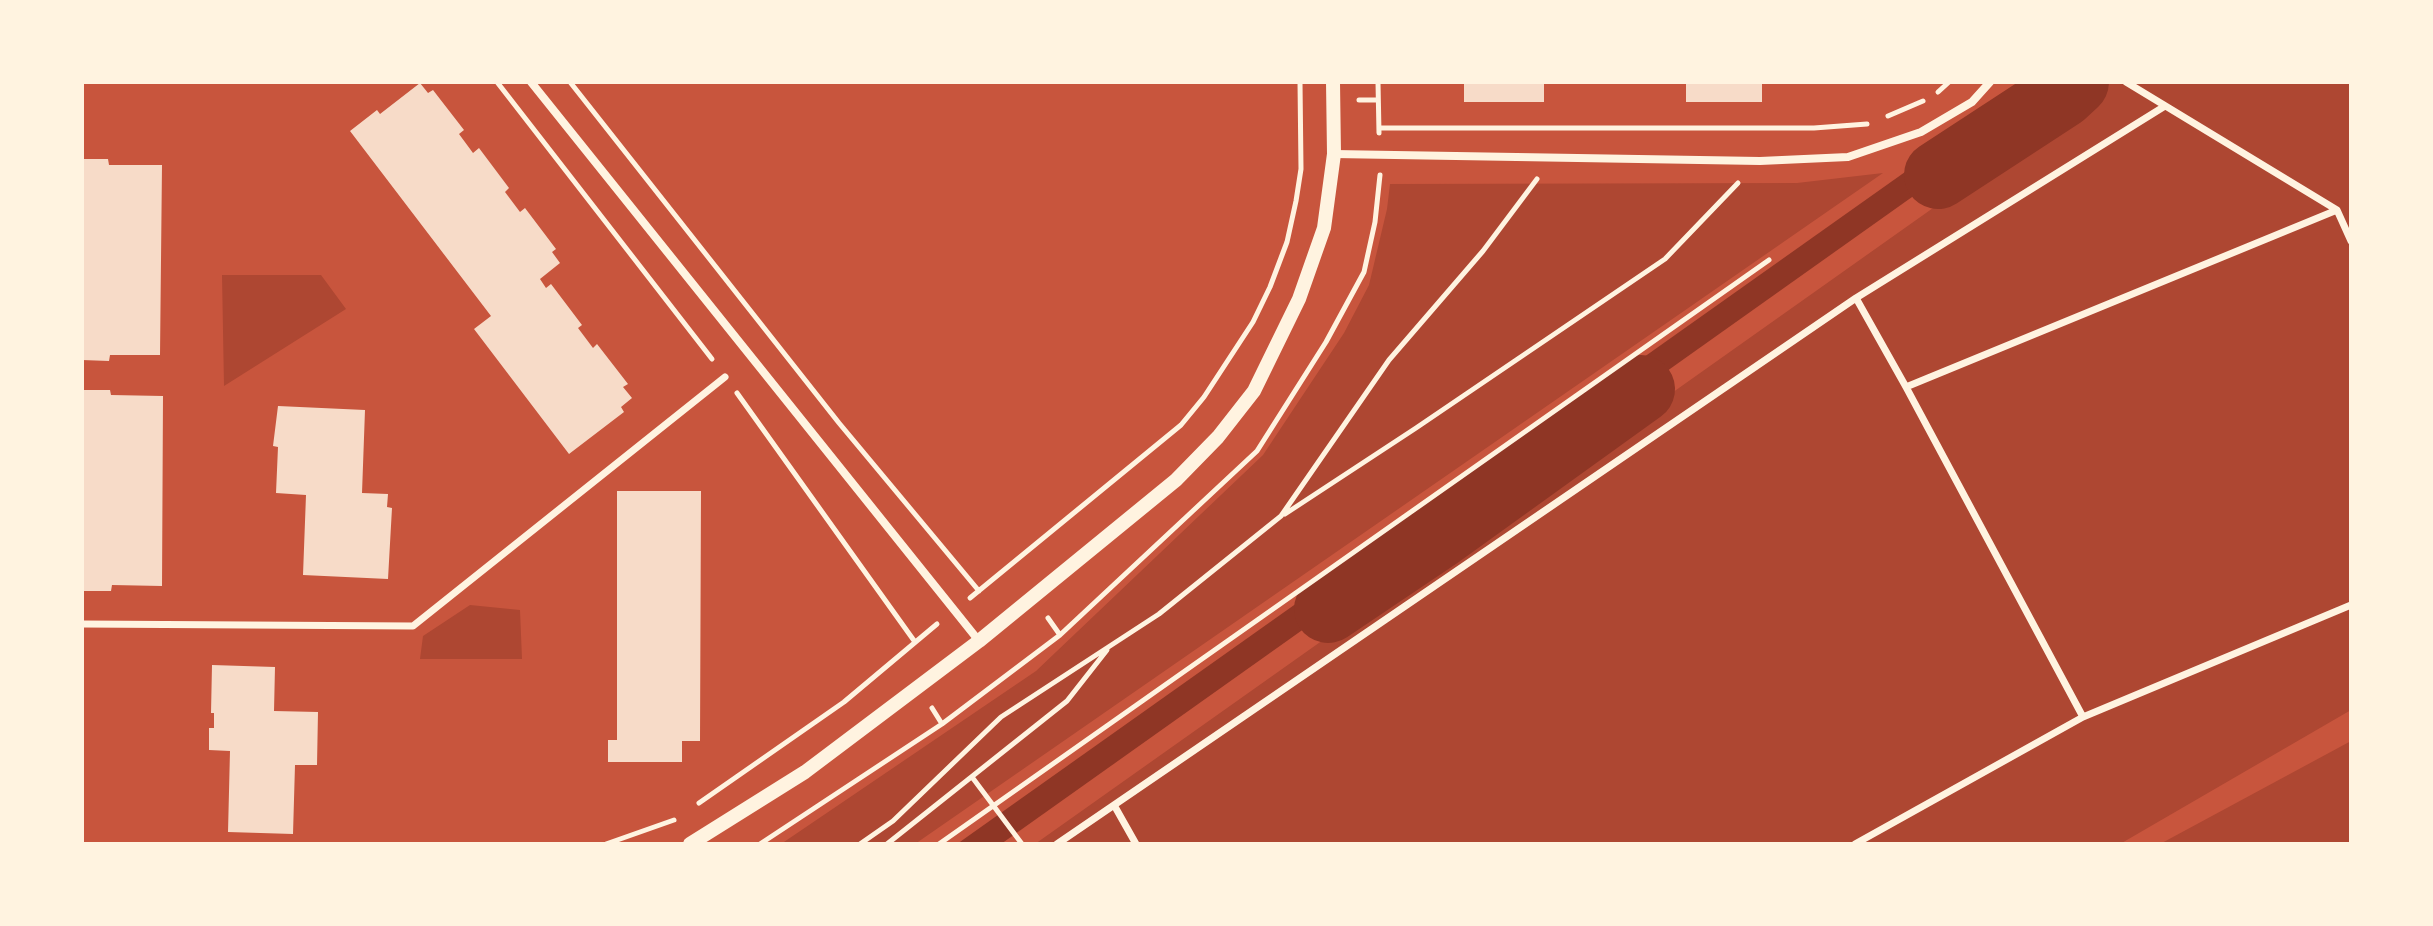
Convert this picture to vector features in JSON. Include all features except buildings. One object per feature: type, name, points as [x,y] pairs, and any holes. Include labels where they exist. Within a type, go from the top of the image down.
[{"type":"street","points":[[531,82],[979,641]]},
{"type":"street","points":[[690,844],[805,772],[979,641],[1176,480],[1218,437],[1254,391],[1299,299],[1324,228],[1334,154],[1333,82]]},
{"type":"street","points":[[1334,154],[1760,161],[1848,157],[1921,132],[1972,102],[1990,82]]},
{"type":"street","points":[[2128,83],[2337,210],[2351,241]]},
{"type":"street","points":[[1057,844],[1856,298],[2165,106]]},
{"type":"street","points":[[1906,387],[2337,210]]},
{"type":"street","points":[[1856,298],[2083,717]]},
{"type":"street","points":[[82,624],[413,626],[725,377]]},
{"type":"street","points":[[1855,844],[2083,717],[2351,605]]},
{"type":"street","points":[[1114,805],[1136,844]]},
{"type":"path","points":[[570,82],[839,423],[979,591]]},
{"type":"path","points":[[692,808],[844,702],[1181,425],[1204,397],[1246,333],[1270,287],[1287,242],[1301,169],[1300,82]]},
{"type":"path","points":[[1882,118],[1934,96],[1949,82]]},
{"type":"path","points":[[1379,128],[1814,128],[1869,124]]},
{"type":"path","points":[[1281,516],[1389,360],[1483,251],[1555,156]]},
{"type":"path","points":[[860,844],[893,821],[1001,717],[1159,614],[1281,516],[1665,259],[1760,161]]},
{"type":"path","points":[[939,844],[1769,260]]},
{"type":"path","points":[[887,844],[1067,701],[1111,645]]},
{"type":"path","points":[[972,777],[1022,844]]},
{"type":"path","points":[[606,844],[671,822],[681,815]]},
{"type":"shaded area","points":[[2032,82],[2074,82],[1001,844],[957,844]]},
{"type":"shaded area","points":[[2111,82],[2351,82],[2351,710],[2120,844],[1035,844]]},
{"type":"shaded area","points":[[1883,173],[915,844],[781,844],[1036,671],[1263,455],[1344,333],[1369,285],[1390,184],[1797,183]]},
{"type":"shaded area","points":[[222,275],[321,275],[346,309],[224,386]]},
{"type":"shaded area","points":[[470,605],[520,610],[522,659],[420,659],[423,636]]},
{"type":"shaded area","points":[[2351,741],[2351,844],[2160,844]]},
{"type":"waterway","points":[[1938,175],[2062,94],[2075,82]]},
{"type":"waterway","points":[[1328,609],[1441,533],[1641,389]]}]
